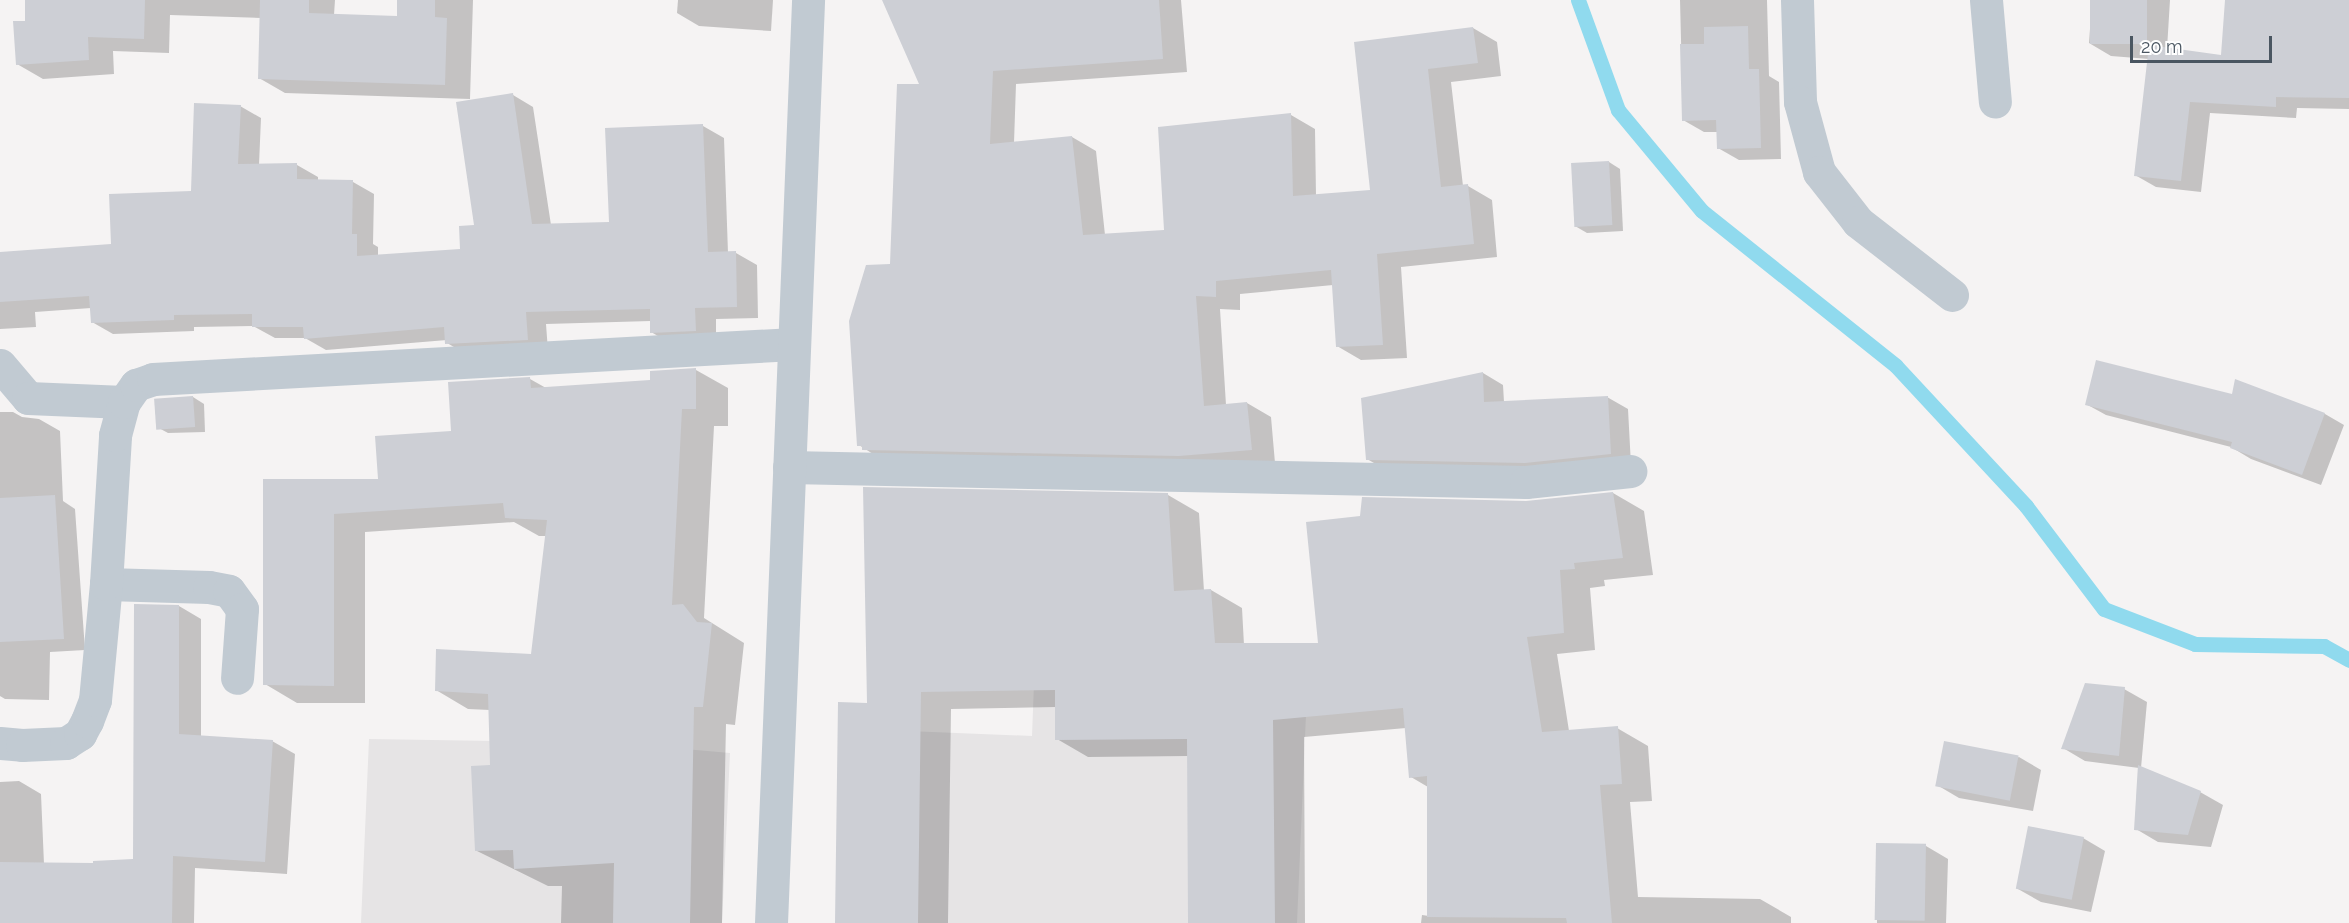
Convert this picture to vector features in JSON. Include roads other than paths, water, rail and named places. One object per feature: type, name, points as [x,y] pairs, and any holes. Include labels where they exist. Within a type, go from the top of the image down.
[{"type":"street","points":[[771,923],[808,0]]},
{"type":"street","points":[[1797,0],[1800,102],[1819,172],[1858,222],[1952,295]]},
{"type":"street","points":[[1986,0],[1995,102]]},
{"type":"street","points":[[0,742],[50,745],[66,743],[80,734],[95,700],[106,584],[115,435],[124,402],[136,385],[153,379],[794,344]]},
{"type":"street","points":[[0,365],[28,398],[44,401],[124,402]]},
{"type":"street","points":[[789,467],[1526,482],[1630,471]]},
{"type":"street","points":[[106,584],[209,587],[229,591],[242,609],[237,678]]},
{"type":"waterway","points":[[1578,0],[1618,110],[1702,211],[1896,366],[2026,506],[2104,609],[2195,644],[2324,646],[2349,660]]}]
